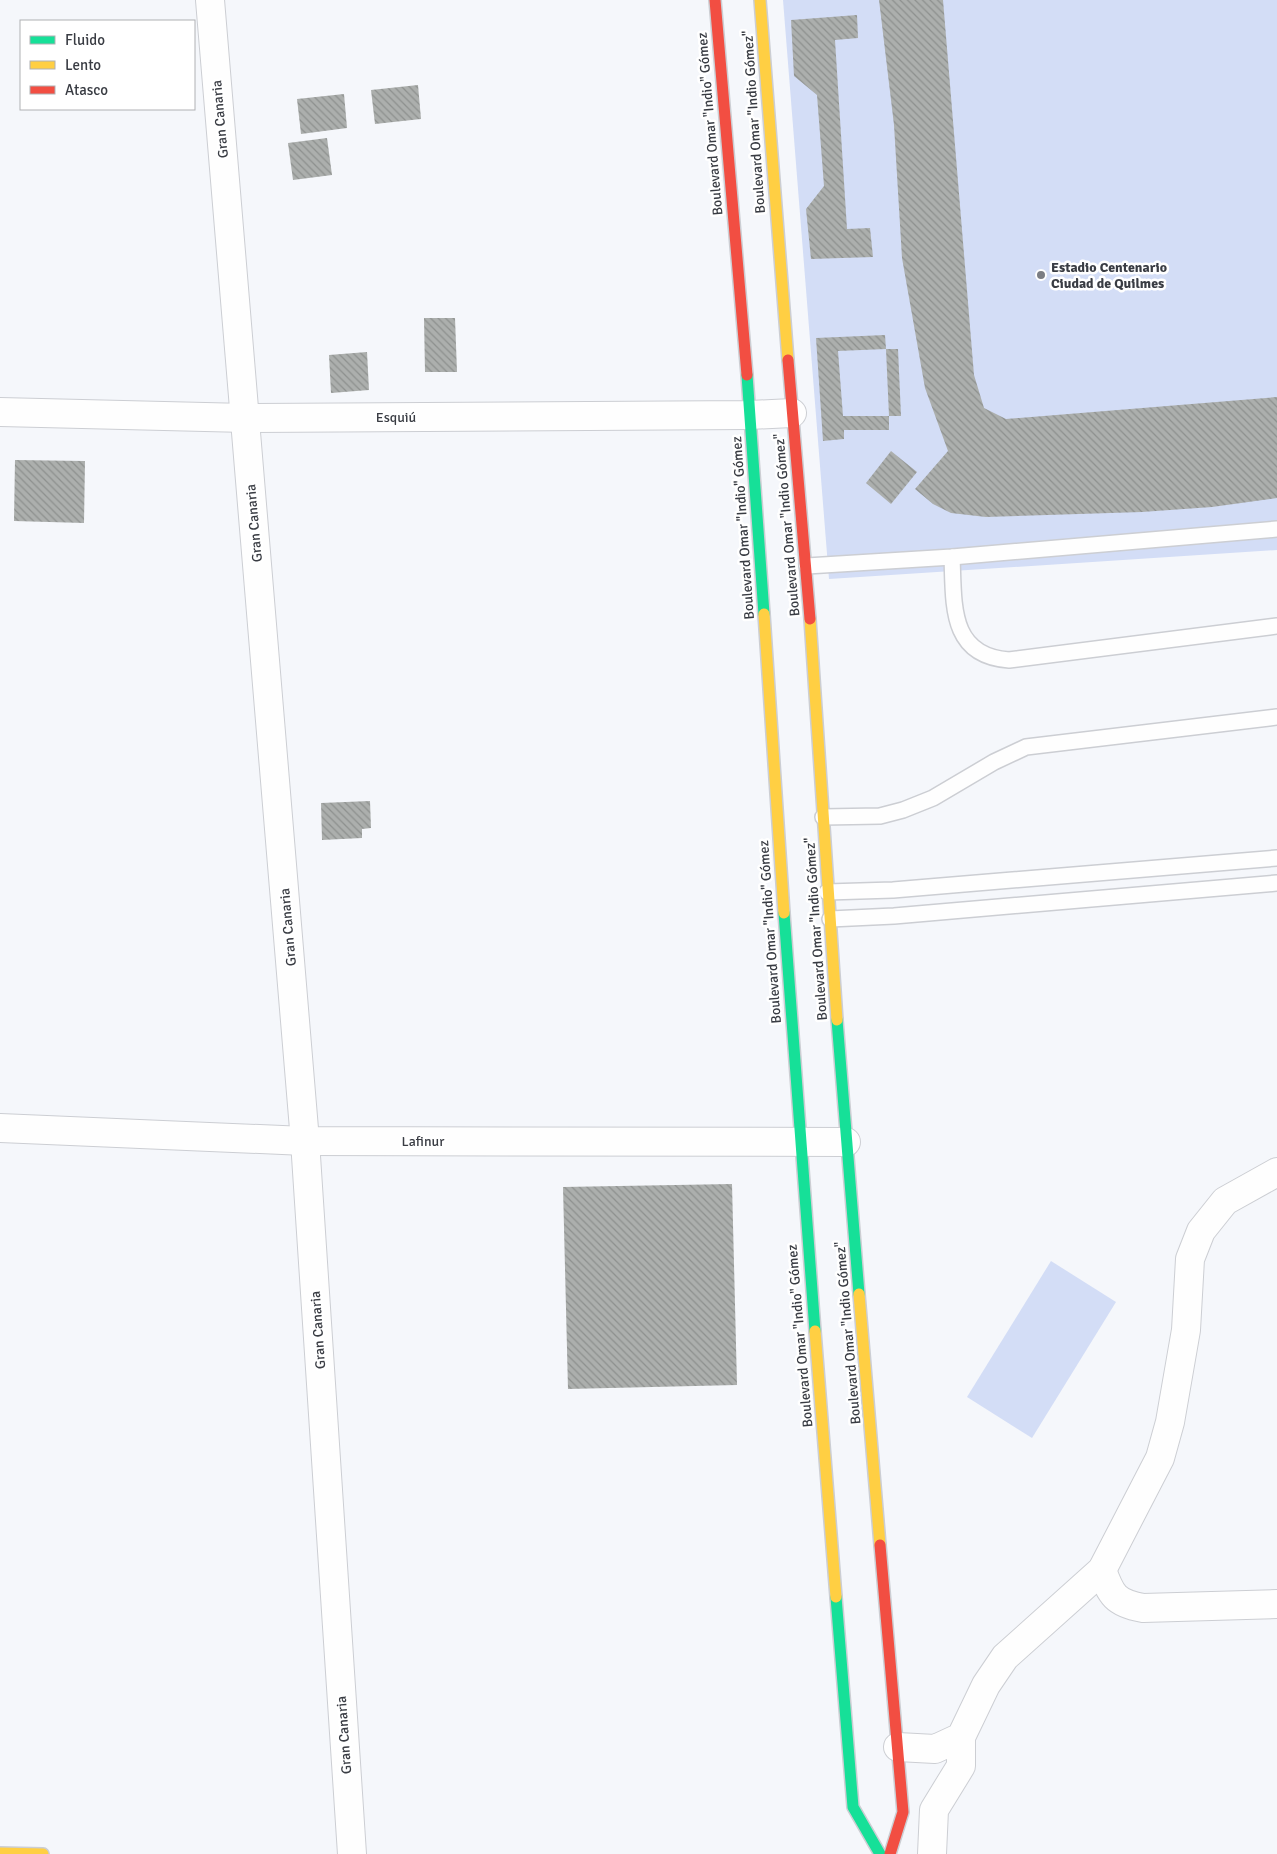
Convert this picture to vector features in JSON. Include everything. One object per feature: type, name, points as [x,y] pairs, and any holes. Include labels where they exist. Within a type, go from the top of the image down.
[{"type":"main road","name":"Boulevard Omar \"Indio\" Gómez","points":[[714,0],[750,415],[800,1142],[852,1807],[880,1854]]},
{"type":"main road","name":"Boulevard Omar \"Indio Gómez\"","points":[[760,0],[792,413],[807,566],[827,892],[846,1142],[903,1812],[890,1854]]},
{"type":"main road","points":[[0,1853],[43,1854]]},
{"type":"street","name":"Gran Canaria","points":[[210,0],[305,1142],[352,1854]]},
{"type":"street","name":"Esquiú","points":[[0,412],[246,418],[750,415],[792,413]]},
{"type":"street","name":"Lafinur","points":[[0,1128],[305,1142],[846,1142]]},
{"type":"street","points":[[932,1854],[934,1810],[961,1766],[961,1737],[986,1685],[1005,1657],[1102,1570],[1160,1458],[1170,1422],[1186,1330],[1190,1259],[1200,1231],[1226,1201],[1277,1172]]},
{"type":"street","points":[[1102,1570],[1110,1592],[1124,1604],[1143,1608],[1277,1604]]},
{"type":"street","points":[[898,1747],[935,1749],[961,1737]]},
{"type":"lane","points":[[807,566],[952,557],[1277,529]]},
{"type":"lane","points":[[952,557],[955,610],[962,636],[976,650],[992,659],[1010,660],[1277,626]]},
{"type":"lane","points":[[823,817],[880,816],[903,810],[933,798],[994,762],[1026,748],[1277,717]]},
{"type":"lane","points":[[827,892],[893,890],[1277,858]]},
{"type":"lane","points":[[830,919],[903,915],[1277,883]]},
{"type":"shaded area","name":"Estadio Centenario Ciudad de Quilmes","points":[[783,0],[1277,0],[1277,550],[829,579]]},
{"type":"shaded area","points":[[1051,1261],[1116,1302],[1032,1438],[967,1397]]},
{"type":"building","points":[[879,0],[943,0],[974,375],[984,408],[1006,419],[1277,397],[1277,498],[1212,507],[1142,512],[986,517],[951,513],[933,504],[915,489],[948,451],[925,388],[902,258],[894,125]]},
{"type":"building","points":[[857,15],[858,38],[835,40],[847,229],[870,228],[873,257],[811,259],[806,209],[824,186],[817,95],[794,76],[791,20]]},
{"type":"building","points":[[418,85],[421,119],[375,124],[371,90]]},
{"type":"building","points":[[344,94],[347,128],[301,134],[297,99]]},
{"type":"building","points":[[327,138],[332,175],[293,180],[288,143]]},
{"type":"building","points":[[424,318],[455,318],[457,372],[425,372]]},
{"type":"building","points":[[885,335],[886,349],[838,351],[843,416],[889,416],[889,430],[844,430],[844,439],[823,441],[816,338]]},
{"type":"building","points":[[886,349],[898,349],[901,416],[889,416]]},
{"type":"building","points":[[367,352],[369,390],[331,393],[329,355]]},
{"type":"building","points":[[891,451],[917,472],[891,504],[866,483]]},
{"type":"building","points":[[15,460],[85,461],[84,523],[14,521]]},
{"type":"building","points":[[370,801],[371,828],[362,829],[362,838],[322,840],[321,803]]},
{"type":"building","points":[[732,1184],[737,1385],[568,1389],[563,1187]]},
{"type":"traffic: fast","points":[[747,375],[764,614]]},
{"type":"traffic: fast","points":[[784,913],[815,1331]]},
{"type":"traffic: fast","points":[[837,1020],[859,1294]]},
{"type":"traffic: fast","points":[[836,1597],[853,1807],[880,1854]]},
{"type":"traffic: slow","points":[[760,0],[788,360]]},
{"type":"traffic: slow","points":[[764,614],[784,913]]},
{"type":"traffic: slow","points":[[810,619],[837,1020]]},
{"type":"traffic: slow","points":[[859,1294],[880,1545]]},
{"type":"traffic: slow","points":[[815,1331],[836,1597]]},
{"type":"traffic: slow","points":[[0,1853],[43,1854]]},
{"type":"traffic: jam","points":[[715,0],[747,375]]},
{"type":"traffic: jam","points":[[788,360],[810,619]]},
{"type":"traffic: jam","points":[[880,1545],[903,1812],[890,1854]]},
{"type":"place","name":"Estadio Centenario Ciudad de Quilmes","points":[[1041,275]]}]
